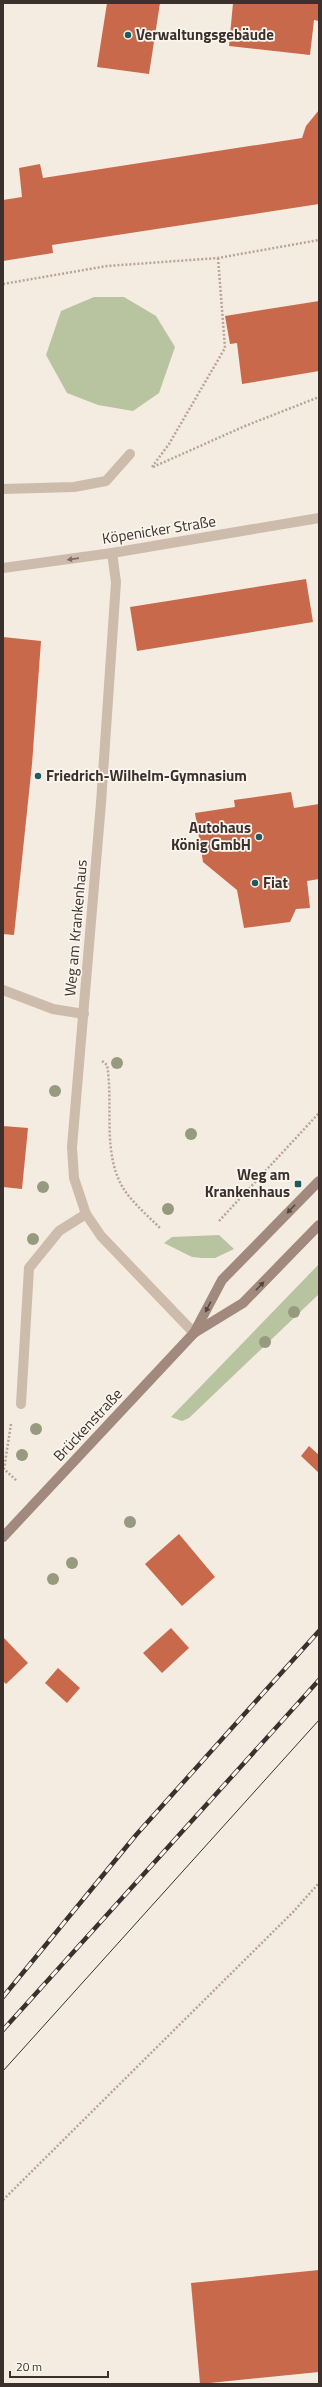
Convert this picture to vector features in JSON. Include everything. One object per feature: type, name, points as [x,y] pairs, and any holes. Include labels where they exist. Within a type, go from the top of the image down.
[{"type":"main road","name":"Brückenstraße","points":[[3,1537],[194,1332],[222,1280],[319,1181]]},
{"type":"main road","name":"Brückenstraße","points":[[194,1332],[243,1303],[319,1226]]},
{"type":"street","points":[[3,489],[74,487],[106,481],[130,454]]},
{"type":"street","name":"Köpenicker Straße","points":[[3,568],[112,553],[319,518]]},
{"type":"street","name":"Weg am Krankenhaus","points":[[112,553],[116,582],[82,1043],[72,1147],[74,1178],[86,1214],[101,1236],[194,1332]]},
{"type":"street","points":[[3,990],[53,1009],[84,1014]]},
{"type":"street","points":[[21,1404],[29,1268],[58,1231],[86,1214]]},
{"type":"path","points":[[3,284],[107,266],[218,258],[319,240]]},
{"type":"path","points":[[152,467],[169,444],[225,348],[218,258]]},
{"type":"path","points":[[146,469],[245,426],[319,398]]},
{"type":"path","points":[[82,1043],[107,1065],[111,1152],[117,1174],[125,1191],[161,1229]]},
{"type":"path","points":[[219,1222],[319,1113]]},
{"type":"path","points":[[17,1481],[4,1469],[10,1425],[21,1404]]},
{"type":"path","points":[[3,2200],[294,1911],[319,1883]]},
{"type":"green space","points":[[94,297],[124,297],[156,316],[175,347],[159,393],[133,411],[98,405],[67,393],[46,355],[61,311]]},
{"type":"green space","points":[[219,1235],[234,1249],[215,1258],[192,1257],[164,1243],[172,1237]]},
{"type":"green space","points":[[319,1264],[319,1294],[189,1418],[182,1421],[171,1417]]},
{"type":"building","name":"Verwaltungsgebäude","points":[[107,3],[160,3],[149,74],[97,67]]},
{"type":"building","points":[[233,3],[319,3],[319,21],[314,20],[310,55],[229,46]]},
{"type":"building","points":[[319,110],[319,204],[52,245],[53,253],[3,261],[3,200],[22,197],[19,168],[40,164],[43,178],[302,138],[306,126]]},
{"type":"building","points":[[319,301],[319,371],[242,384],[237,343],[230,344],[225,316]]},
{"type":"building","points":[[306,579],[313,622],[137,651],[130,607]]},
{"type":"building","points":[[3,637],[41,641],[32,764],[14,935],[3,934]]},
{"type":"building","name":"Autohaus König GmbH","points":[[291,792],[294,808],[319,804],[319,879],[307,881],[310,908],[296,909],[290,922],[244,928],[237,890],[203,862],[195,813],[235,807],[234,800]]},
{"type":"building","points":[[3,1126],[28,1128],[22,1189],[3,1187]]},
{"type":"building","points":[[309,1446],[319,1455],[319,1473],[301,1456]]},
{"type":"building","points":[[179,1534],[215,1577],[182,1606],[145,1564]]},
{"type":"building","points":[[171,1628],[189,1648],[162,1673],[143,1653]]},
{"type":"building","points":[[3,1637],[28,1663],[6,1684],[3,1681]]},
{"type":"building","points":[[58,1668],[80,1688],[67,1703],[45,1683]]},
{"type":"building","points":[[319,2270],[319,2372],[200,2384],[191,2283]]},
{"type":"tram line","points":[[3,2071],[319,1720]]},
{"type":"railway","points":[[3,1997],[136,1835],[319,1631]]},
{"type":"railway","points":[[3,2030],[319,1680]]},
{"type":"place","name":"Verwaltungsgebäude","points":[[128,35]]},
{"type":"place","name":"Friedrich-Wilhelm-Gymnasium","points":[[38,776]]},
{"type":"place","name":"Autohaus König GmbH","points":[[259,837]]},
{"type":"place","name":"Fiat","points":[[255,883]]},
{"type":"place","name":"Weg am Krankenhaus","points":[[298,1184]]}]
